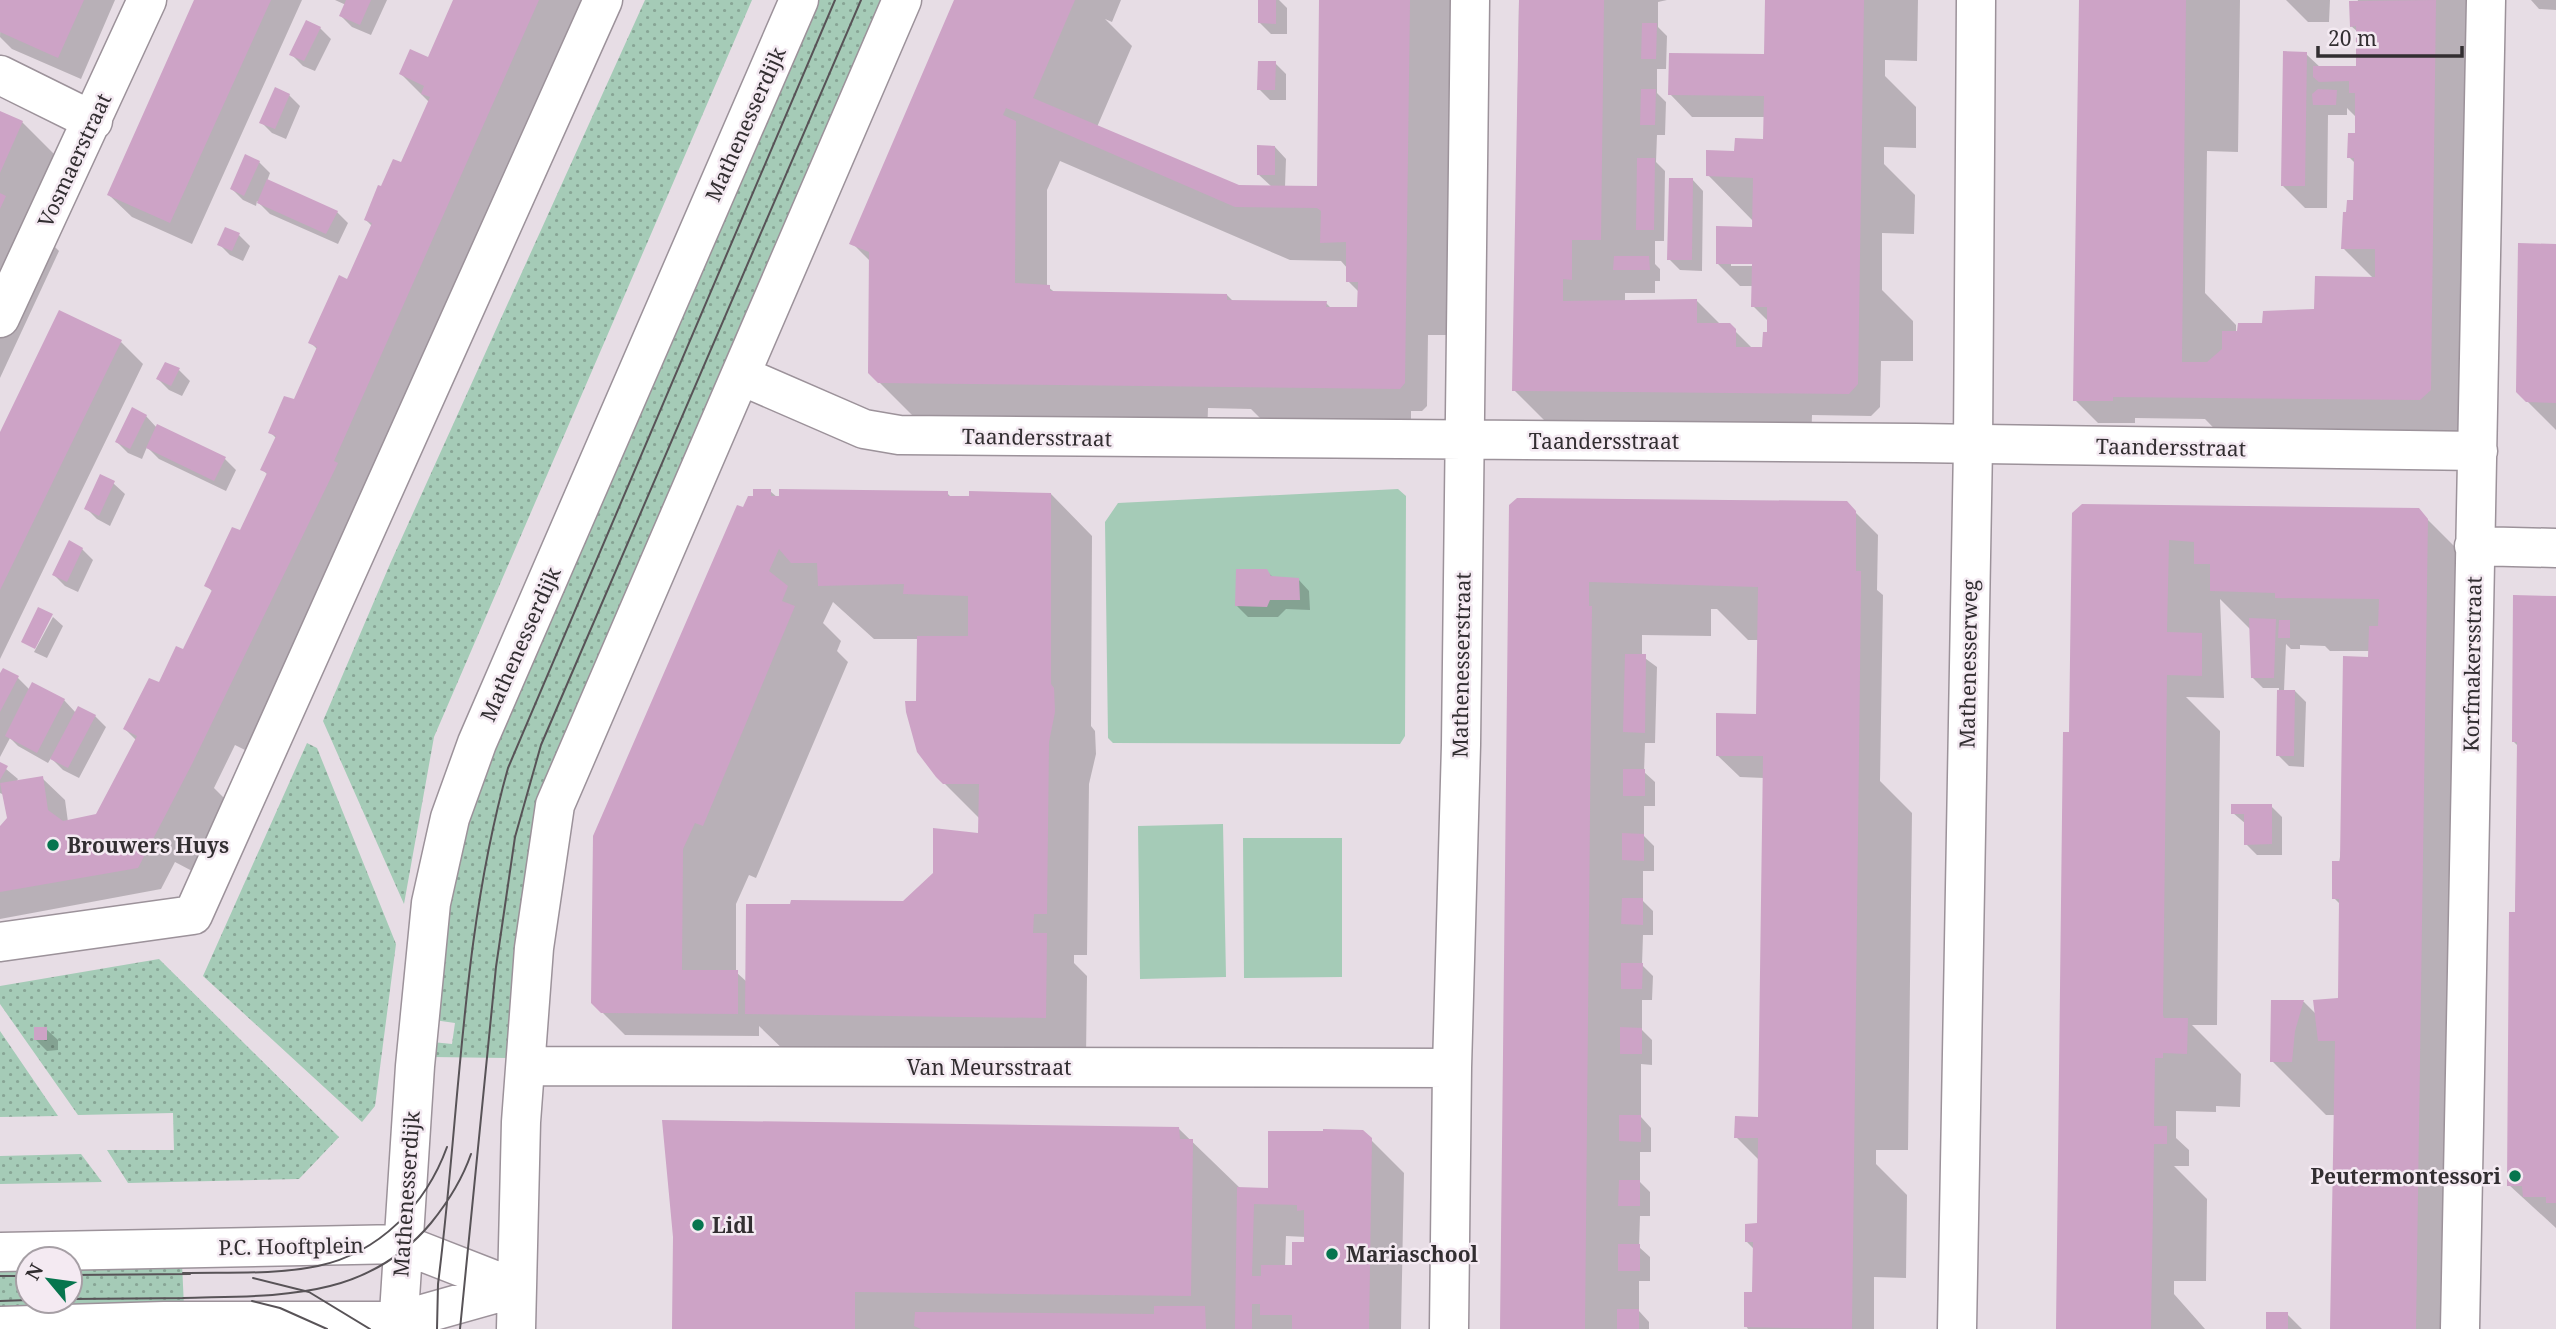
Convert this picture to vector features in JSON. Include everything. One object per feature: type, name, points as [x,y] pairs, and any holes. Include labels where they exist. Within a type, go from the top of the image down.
[{"type":"street","name":"Vosmaerstraat","points":[[0,318],[147,0]]},
{"type":"street","points":[[0,942],[192,915],[603,0]]},
{"type":"street","name":"Mathenesserdijk","points":[[398,1325],[402,1244],[431,903],[450,818],[477,743],[799,0]]},
{"type":"street","points":[[516,1329],[521,1122],[534,948],[555,806],[569,767],[742,376],[902,0]]},
{"type":"street","name":"Mathenesserstraat","points":[[1449,1329],[1452,1068],[1461,744],[1470,0]]},
{"type":"street","name":"Mathenesserweg","points":[[1957,1329],[1973,446],[1976,0]]},
{"type":"street","name":"Korfmakersstraat","points":[[2460,1329],[2486,0]]},
{"type":"street","points":[[0,75],[93,121]]},
{"type":"street","name":"Taandersstraat","points":[[742,376],[864,429],[899,435],[2478,451]]},
{"type":"street","points":[[2474,546],[2556,548]]},
{"type":"street","name":"Van Meursstraat","points":[[526,1066],[1452,1068]]},
{"type":"street","name":"P.C. Hooftplein","points":[[0,1252],[402,1244],[515,1288]]},
{"type":"street","points":[[0,1326],[164,1321],[398,1325],[515,1288]]},
{"type":"green space","points":[[645,0],[752,0],[434,737],[404,904],[323,721],[390,564]]},
{"type":"green space","points":[[813,0],[884,0],[548,776],[508,1058],[432,1057],[432,1042],[452,1044],[455,1023],[434,1020],[442,934],[475,788]]},
{"type":"green space","points":[[1398,489],[1406,496],[1405,736],[1400,744],[1113,743],[1108,738],[1105,522],[1118,503]]},
{"type":"green space","points":[[307,743],[317,748],[396,944],[375,1106],[362,1122],[203,976]]},
{"type":"green space","points":[[1223,824],[1226,977],[1140,979],[1138,826]]},
{"type":"green space","points":[[1243,838],[1342,838],[1342,977],[1244,978]]},
{"type":"green space","points":[[159,959],[339,1137],[299,1179],[128,1183],[107,1150],[174,1150],[173,1113],[78,1115],[0,1004],[0,986]]},
{"type":"green space","points":[[0,1031],[58,1116],[0,1117]]},
{"type":"green space","points":[[81,1154],[102,1182],[0,1184],[0,1156]]},
{"type":"green space","points":[[182,1263],[184,1307],[84,1309],[84,1266]]},
{"type":"green space","points":[[14,1266],[14,1310],[0,1310],[0,1267]]},
{"type":"building","points":[[0,0],[84,0],[58,58],[0,32]]},
{"type":"building","points":[[194,0],[271,0],[170,223],[107,195]]},
{"type":"building","points":[[346,0],[371,0],[360,25],[339,16]]},
{"type":"building","points":[[453,0],[539,0],[334,461],[338,463],[192,764],[138,868],[0,892],[0,826],[7,818],[0,783],[43,776],[48,810],[63,821],[96,814],[137,736],[123,729],[149,678],[159,682],[176,646],[183,649],[212,590],[204,586],[232,527],[240,530],[267,473],[260,470],[276,436],[268,433],[284,396],[294,399],[317,347],[308,343],[339,275],[347,279],[372,223],[364,220],[378,185],[381,186],[393,159],[401,162],[430,97],[421,94],[424,86],[399,74],[410,49],[428,57]]},
{"type":"building","points":[[954,0],[1075,0],[1033,98],[1239,185],[1317,186],[1319,0],[1410,0],[1405,383],[1400,389],[878,383],[868,373],[869,252],[849,244]],"holes":[[[1006,108],[1235,207],[1317,208],[1321,211],[1320,243],[1346,242],[1346,282],[1358,282],[1357,307],[1326,307],[1327,301],[1227,300],[1227,294],[1050,291],[1050,285],[1015,283],[1016,121],[1003,115]]]},
{"type":"building","points":[[1258,0],[1276,0],[1276,24],[1258,23]]},
{"type":"building","points":[[1519,0],[1604,0],[1601,240],[1572,240],[1572,280],[1563,279],[1563,301],[1697,299],[1697,323],[1730,323],[1736,329],[1736,347],[1762,347],[1763,332],[1767,332],[1767,307],[1751,307],[1752,264],[1716,264],[1716,226],[1752,227],[1753,178],[1706,176],[1706,150],[1734,151],[1735,138],[1763,139],[1764,96],[1668,95],[1669,53],[1764,54],[1765,0],[1864,0],[1858,384],[1849,394],[1512,391]]},
{"type":"building","points":[[2079,0],[2186,0],[2182,362],[2207,362],[2222,349],[2222,331],[2237,331],[2238,323],[2262,323],[2263,311],[2314,309],[2315,276],[2375,277],[2375,249],[2341,249],[2343,212],[2346,212],[2347,200],[2353,200],[2354,158],[2347,158],[2348,133],[2355,133],[2355,93],[2349,93],[2349,81],[2319,82],[2313,77],[2313,66],[2356,66],[2356,26],[2350,27],[2349,1],[2436,0],[2431,390],[2420,400],[2113,397],[2113,401],[2073,401]]},
{"type":"building","points":[[306,20],[321,27],[304,61],[289,55]]},
{"type":"building","points":[[1642,23],[1657,23],[1656,59],[1641,59]]},
{"type":"building","points":[[2283,51],[2307,52],[2305,186],[2281,186]]},
{"type":"building","points":[[1258,61],[1276,61],[1275,90],[1257,90]]},
{"type":"building","points":[[275,87],[290,94],[275,129],[259,123]]},
{"type":"building","points":[[1641,89],[1656,89],[1655,125],[1640,125]]},
{"type":"building","points":[[2318,89],[2337,90],[2336,105],[2313,105],[2312,94]]},
{"type":"building","points":[[0,111],[23,121],[0,173]]},
{"type":"building","points":[[1257,145],[1275,146],[1275,175],[1257,175]]},
{"type":"building","points":[[245,154],[260,161],[244,196],[230,189]]},
{"type":"building","points":[[1637,158],[1655,158],[1654,230],[1636,230]]},
{"type":"building","points":[[1669,178],[1693,178],[1692,260],[1667,260]]},
{"type":"building","points":[[267,179],[338,211],[326,234],[257,203]]},
{"type":"building","points":[[0,193],[6,196],[0,209]]},
{"type":"building","points":[[225,227],[240,233],[232,251],[217,245]]},
{"type":"building","points":[[2518,243],[2556,244],[2556,403],[2526,402],[2516,392]]},
{"type":"building","points":[[1614,256],[1649,256],[1650,270],[1613,270]]},
{"type":"building","points":[[59,310],[122,340],[0,590],[0,432]]},
{"type":"building","points":[[165,362],[180,368],[171,386],[156,379]]},
{"type":"building","points":[[132,407],[147,415],[130,449],[115,442]]},
{"type":"building","points":[[157,424],[226,457],[214,481],[146,448]]},
{"type":"building","points":[[100,474],[115,481],[99,516],[84,509]]},
{"type":"building","points":[[753,489],[771,489],[771,496],[779,496],[779,489],[948,491],[948,496],[969,496],[969,491],[1051,493],[1051,684],[1054,688],[1055,712],[1049,742],[1047,914],[1034,914],[1033,933],[1047,933],[1046,1018],[745,1014],[746,904],[790,904],[791,900],[903,901],[933,873],[933,828],[978,833],[979,784],[943,784],[936,777],[917,752],[905,701],[916,701],[917,636],[968,636],[968,596],[903,594],[904,584],[818,586],[817,563],[791,563],[779,549],[769,571],[788,586],[782,601],[795,606],[703,826],[695,823],[683,849],[682,970],[738,970],[738,1014],[601,1013],[591,1003],[593,836],[737,505],[743,507],[748,496],[753,496]]},
{"type":"building","points":[[1517,498],[1847,501],[1856,511],[1856,571],[1861,571],[1861,588],[1852,1329],[1744,1327],[1744,1292],[1752,1292],[1753,1242],[1745,1242],[1745,1224],[1757,1223],[1758,1138],[1734,1138],[1735,1116],[1758,1117],[1763,756],[1716,756],[1716,713],[1756,714],[1758,587],[1589,582],[1589,606],[1592,606],[1585,1329],[1500,1329],[1509,505]]},
{"type":"building","points":[[2082,504],[2419,508],[2428,519],[2416,1329],[2330,1329],[2335,1041],[2318,1041],[2313,1000],[2338,998],[2339,899],[2332,899],[2332,861],[2340,861],[2343,656],[2368,657],[2369,626],[2378,626],[2379,599],[2275,598],[2275,593],[2210,591],[2210,564],[2194,564],[2194,542],[2169,540],[2167,632],[2202,633],[2202,676],[2167,675],[2163,1015],[2164,1018],[2188,1018],[2187,1054],[2163,1053],[2163,1058],[2155,1058],[2154,1126],[2167,1126],[2167,1144],[2154,1144],[2151,1329],[2056,1329],[2063,732],[2069,732],[2072,513]]},
{"type":"building","points":[[69,540],[83,548],[67,582],[52,575]]},
{"type":"building","points":[[1236,569],[1267,569],[1271,576],[1299,578],[1300,600],[1270,600],[1267,607],[1235,606]]},
{"type":"building","points":[[2513,595],[2556,596],[2556,1203],[2546,1203],[2546,1197],[2523,1197],[2522,1186],[2507,1186],[2509,912],[2515,912],[2517,742],[2512,742]]},
{"type":"building","points":[[38,607],[53,614],[35,649],[21,642]]},
{"type":"building","points":[[2249,618],[2276,619],[2274,678],[2251,678]]},
{"type":"building","points":[[2279,620],[2290,620],[2290,638],[2278,638]]},
{"type":"building","points":[[1625,654],[1646,654],[1645,733],[1623,732]]},
{"type":"building","points":[[3,668],[19,676],[0,712],[0,673]]},
{"type":"building","points":[[32,682],[65,699],[37,753],[5,736]]},
{"type":"building","points":[[2277,690],[2295,690],[2294,756],[2276,756]]},
{"type":"building","points":[[78,706],[96,715],[68,768],[50,759]]},
{"type":"building","points":[[0,762],[8,766],[0,780]]},
{"type":"building","points":[[1623,769],[1645,769],[1645,796],[1623,796]]},
{"type":"building","points":[[2231,804],[2272,804],[2272,844],[2244,845],[2244,814],[2231,814]]},
{"type":"building","points":[[1622,833],[1644,834],[1644,861],[1622,860]]},
{"type":"building","points":[[1622,898],[1643,898],[1643,925],[1621,924]]},
{"type":"building","points":[[1621,963],[1643,963],[1642,989],[1621,989]]},
{"type":"building","points":[[2271,1000],[2304,1000],[2295,1031],[2292,1062],[2270,1062]]},
{"type":"building","points":[[34,1027],[47,1027],[47,1040],[34,1040]]},
{"type":"building","points":[[1620,1027],[1642,1028],[1642,1054],[1620,1054]]},
{"type":"building","points":[[1619,1115],[1641,1115],[1641,1142],[1619,1141]]},
{"type":"building","points":[[662,1120],[1179,1127],[1180,1139],[1193,1139],[1191,1296],[855,1292],[855,1329],[672,1329],[673,1237]]},
{"type":"building","points":[[1363,1130],[1372,1138],[1369,1329],[1292,1329],[1292,1315],[1260,1315],[1260,1304],[1252,1304],[1252,1329],[1235,1329],[1237,1187],[1268,1188],[1268,1131]],"holes":[[[1254,1204],[1297,1205],[1297,1211],[1304,1210],[1304,1242],[1292,1242],[1292,1265],[1261,1265],[1261,1276],[1252,1276]]]},
{"type":"building","points":[[1619,1180],[1640,1180],[1640,1206],[1618,1206]]},
{"type":"building","points":[[1618,1244],[1640,1244],[1640,1271],[1618,1271]]},
{"type":"building","points":[[1154,1306],[1205,1306],[1206,1329],[921,1329],[914,1326],[915,1312],[1154,1314]]},
{"type":"building","points":[[1617,1309],[1639,1309],[1639,1329],[1617,1329]]},
{"type":"building","points":[[2266,1312],[2288,1312],[2288,1329],[2266,1329]]},
{"type":"tram line","points":[[437,1329],[438,1284],[471,960],[492,831],[508,768],[835,0]]},
{"type":"tram line","points":[[460,1329],[496,967],[515,837],[541,745],[861,0]]},
{"type":"tram line","points":[[183,1273],[302,1269],[340,1260],[361,1250],[380,1238],[413,1207],[427,1188],[447,1147]]},
{"type":"tram line","points":[[183,1298],[285,1294],[348,1281],[377,1268],[405,1249],[431,1223],[454,1190],[471,1154]]},
{"type":"tram line","points":[[84,1275],[190,1274]]},
{"type":"tram line","points":[[0,1276],[14,1276]]},
{"type":"tram line","points":[[253,1278],[309,1292],[370,1329]]},
{"type":"tram line","points":[[84,1299],[192,1298]]},
{"type":"tram line","points":[[0,1301],[14,1300]]},
{"type":"tram line","points":[[252,1301],[280,1308],[327,1329]]},
{"type":"place","name":"Brouwers Huys","points":[[53,845]]},
{"type":"place","name":"Peutermontessori","points":[[2515,1176]]},
{"type":"place","name":"Lidl","points":[[698,1225]]},
{"type":"place","name":"Mariaschool","points":[[1332,1254]]}]
